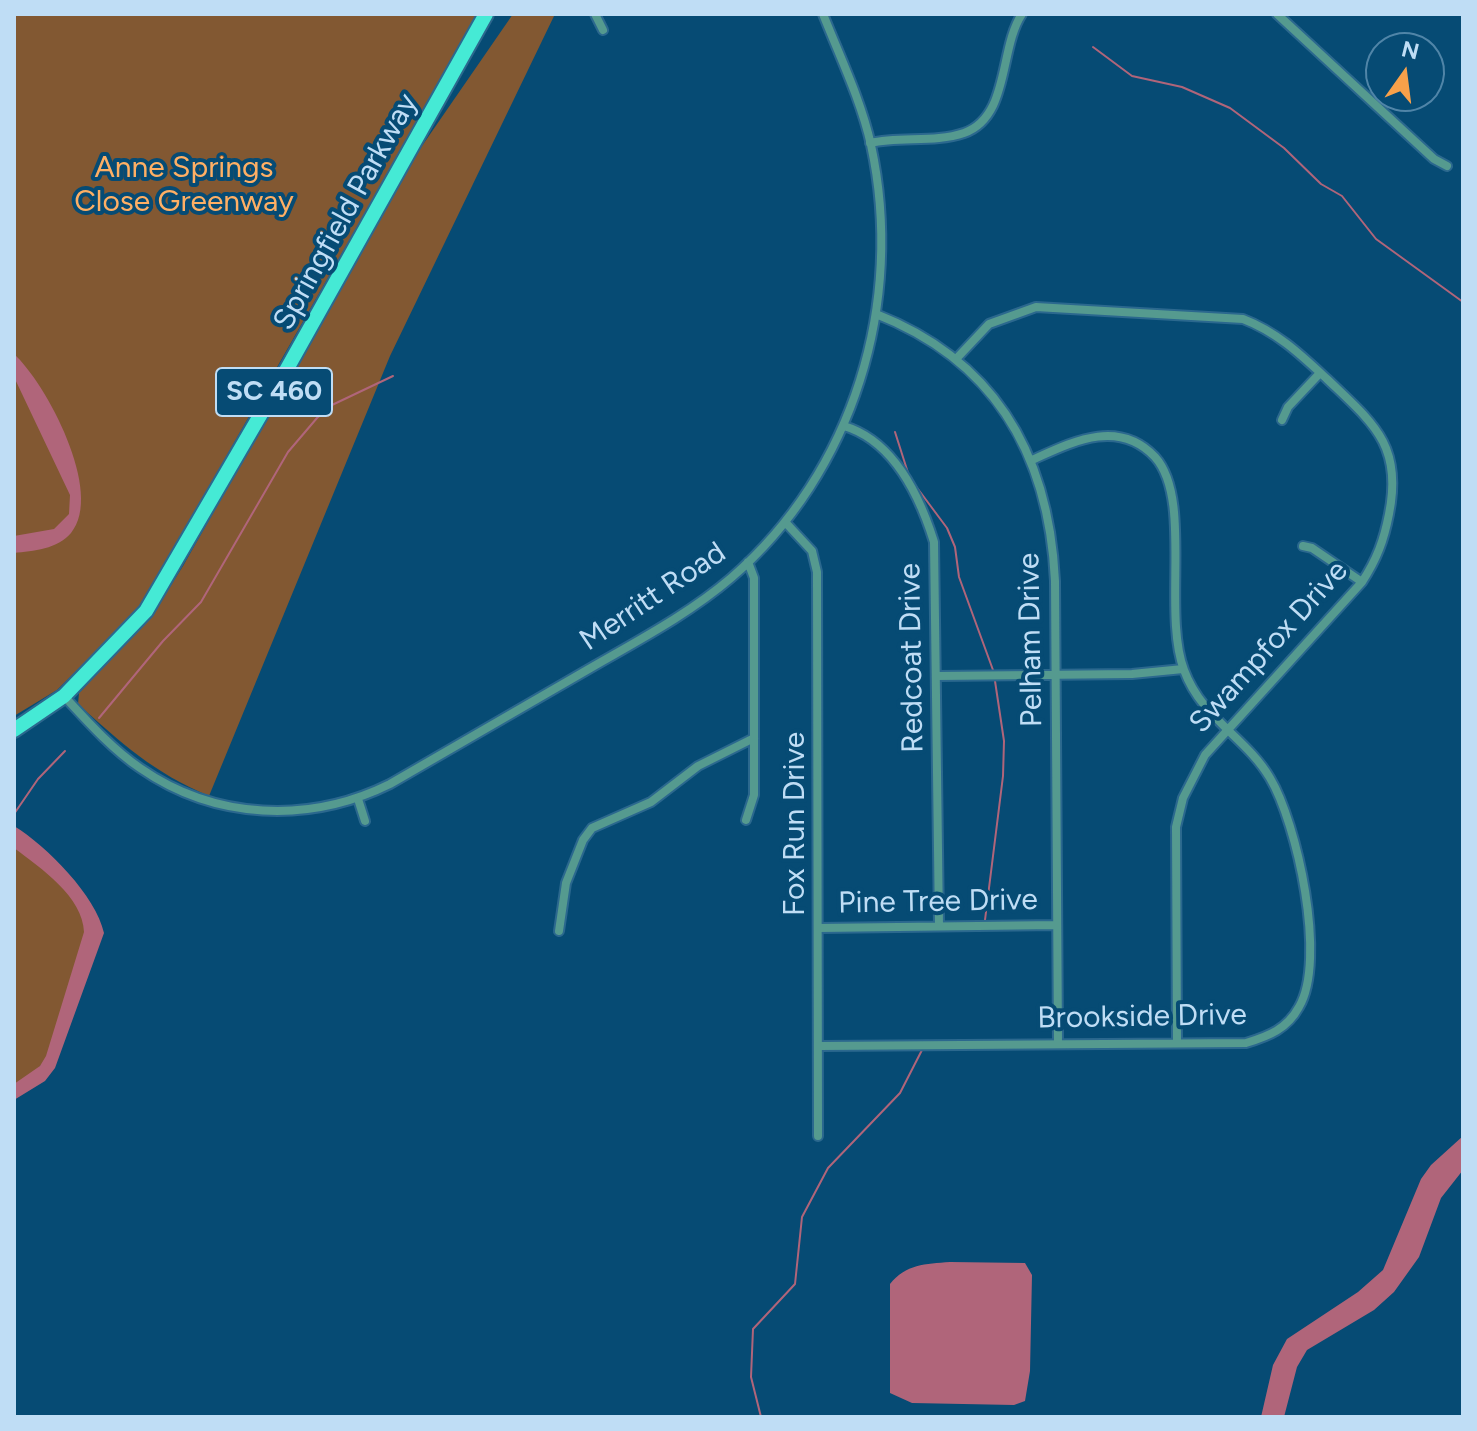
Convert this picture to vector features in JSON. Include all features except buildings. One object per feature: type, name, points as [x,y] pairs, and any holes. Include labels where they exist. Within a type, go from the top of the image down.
[{"type":"main road","name":"Springfield Parkway","points":[[14,730],[64,696],[146,611],[486,14]]},
{"type":"street","points":[[595,14],[603,30]]},
{"type":"street","name":"Merritt Road","points":[[64,696],[136,766],[198,798],[231,808],[284,812],[358,799],[668,623],[748,562],[786,523],[827,463],[864,369],[876,314],[881,222],[870,143],[823,14]]},
{"type":"street","points":[[870,143],[966,133],[995,103],[1007,47],[1022,14]]},
{"type":"street","points":[[1277,14],[1434,159],[1447,166]]},
{"type":"street","name":"Swampfox Drive","points":[[957,358],[989,324],[1036,307],[1243,319],[1280,336],[1370,419],[1390,454],[1395,482],[1384,540],[1362,582],[1225,731],[1195,770],[1183,798],[1176,827],[1177,1043]]},
{"type":"street","name":"Pelham Drive","points":[[876,314],[913,328],[957,358],[1001,405],[1032,460],[1053,537],[1058,1043]]},
{"type":"street","points":[[1282,420],[1288,407],[1320,373]]},
{"type":"street","name":"Redcoat Drive","points":[[844,426],[887,455],[913,488],[925,512],[936,559],[939,926]]},
{"type":"street","name":"Brookside Drive","points":[[820,1046],[1246,1043],[1268,1036],[1290,1020],[1308,984],[1306,885],[1282,806],[1263,767],[1225,731],[1197,697],[1183,669],[1174,624],[1171,490],[1162,467],[1153,456],[1130,440],[1102,435],[1075,441],[1032,460]]},
{"type":"street","name":"Fox Run Drive","points":[[786,523],[812,551],[817,572],[818,1136]]},
{"type":"street","points":[[1303,546],[1312,548],[1362,582]]},
{"type":"street","points":[[746,820],[754,795],[754,578],[748,562]]},
{"type":"street","points":[[937,676],[1132,674],[1183,669]]},
{"type":"street","points":[[559,931],[566,883],[583,840],[592,828],[651,802],[709,760],[754,738]]},
{"type":"street","points":[[358,799],[365,821]]},
{"type":"street","name":"Pine Tree Drive","points":[[819,928],[1057,925]]},
{"type":"green space","name":"Anne Springs Close Greenway","points":[[14,14],[478,14],[140,608],[57,690],[14,716]]},
{"type":"green space","points":[[513,14],[555,14],[390,356],[209,796],[171,777],[124,744],[78,704],[79,693],[152,615],[183,566],[415,156]]},
{"type":"green space","points":[[14,837],[91,917],[56,1050],[14,1093]]},
{"type":"shaded area","points":[[14,354],[27,368],[55,413],[76,466],[81,492],[80,515],[66,538],[45,548],[14,553],[14,536],[54,529],[69,514],[70,495],[14,377]]},
{"type":"shaded area","points":[[14,826],[41,846],[81,888],[104,933],[55,1068],[45,1081],[14,1100],[14,1084],[40,1066],[46,1056],[84,932],[82,919],[69,895],[14,848]]},
{"type":"shaded area","points":[[1463,1136],[1463,1170],[1441,1198],[1419,1257],[1394,1292],[1374,1310],[1307,1350],[1297,1367],[1284,1417],[1261,1417],[1273,1365],[1287,1339],[1358,1292],[1383,1270],[1421,1179],[1431,1165]]},
{"type":"shaded area","points":[[950,1262],[1025,1263],[1032,1275],[1030,1371],[1025,1401],[1014,1405],[912,1403],[890,1393],[890,1284],[909,1269]]},
{"type":"waterway","points":[[1093,47],[1132,76],[1182,87],[1230,108],[1284,148],[1321,184],[1342,196],[1376,239],[1463,302]]},
{"type":"waterway","points":[[99,718],[163,641],[201,602],[288,452],[317,418],[332,405],[393,376]]},
{"type":"waterway","points":[[895,432],[909,476]]},
{"type":"waterway","points":[[912,481],[947,528],[955,547],[959,577],[993,670]]},
{"type":"waterway","points":[[985,920],[1003,776],[1004,741],[995,681]]},
{"type":"waterway","points":[[14,814],[38,779],[65,751]]},
{"type":"waterway","points":[[761,1417],[751,1377],[753,1329],[795,1284],[802,1217],[828,1168],[900,1093],[922,1050]]}]
